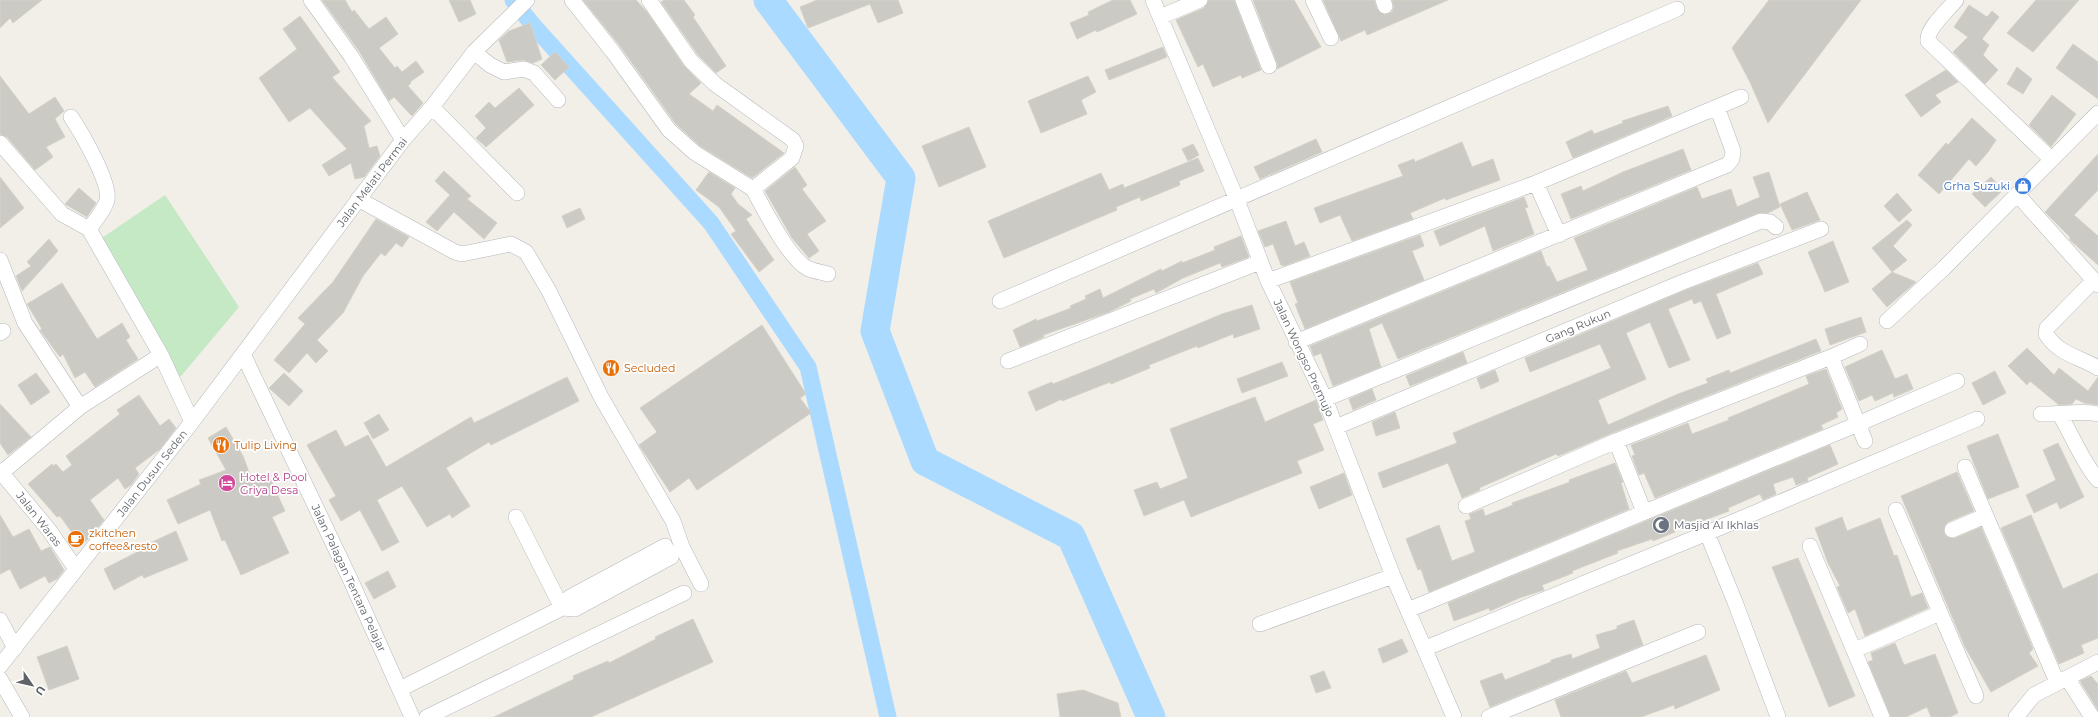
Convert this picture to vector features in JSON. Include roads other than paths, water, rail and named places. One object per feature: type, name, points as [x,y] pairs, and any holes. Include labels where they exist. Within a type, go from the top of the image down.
[{"type":"street","points":[[311,0],[351,56],[403,140]]},
{"type":"street","name":"Jalan Melati Permai","points":[[243,354],[403,140],[432,107],[474,52],[527,0]]},
{"type":"street","points":[[572,0],[613,52],[669,130],[695,153],[753,189],[771,221],[796,258],[806,267],[828,274]]},
{"type":"street","points":[[648,0],[691,61],[715,84],[793,140],[796,146],[792,158],[753,189]]},
{"type":"street","name":"Jalan Wongso Premujo","points":[[1153,0],[1237,200],[1268,281],[1296,342],[1325,399],[1393,576],[1426,648],[1454,717]]},
{"type":"street","points":[[1160,17],[1200,0]]},
{"type":"street","points":[[1243,0],[1269,66]]},
{"type":"street","points":[[1314,0],[1331,38]]},
{"type":"street","points":[[1956,0],[1930,30],[1927,37],[1928,41],[2051,159]]},
{"type":"street","points":[[1000,301],[1678,9]]},
{"type":"street","points":[[474,52],[498,70],[510,72],[524,69],[534,73],[558,100]]},
{"type":"street","points":[[1268,281],[1536,183],[1741,97]]},
{"type":"street","points":[[432,107],[517,193]]},
{"type":"street","points":[[1296,342],[1727,165],[1732,159],[1733,152],[1717,107]]},
{"type":"street","points":[[1887,321],[1944,268],[2098,113]]},
{"type":"street","points":[[71,118],[80,131],[107,187],[107,200],[89,229]]},
{"type":"street","points":[[0,143],[62,214],[89,229],[161,355],[192,422]]},
{"type":"street","points":[[1536,183],[1559,235]]},
{"type":"street","points":[[2016,194],[2096,282],[2046,328],[2046,334],[2069,356],[2098,368]]},
{"type":"street","points":[[358,199],[455,252],[462,254],[511,244],[526,252],[549,291],[601,397],[673,521],[682,547],[701,584]]},
{"type":"street","points":[[1325,399],[1761,221],[1770,222],[1776,227]]},
{"type":"street","name":"Gang Rukun","points":[[1336,426],[1683,282],[1821,230]]},
{"type":"street","points":[[0,260],[25,323],[80,407]]},
{"type":"street","points":[[1008,361],[1260,262]]},
{"type":"street","points":[[1466,506],[1616,440],[1831,357],[1860,344]]},
{"type":"street","name":"Jalan Dusun Seden","points":[[0,666],[192,422],[243,354]]},
{"type":"street","name":"Jalan Palagan Tentara Pelajar","points":[[243,354],[352,581],[412,717]]},
{"type":"street","points":[[1,472],[80,407],[161,355]]},
{"type":"street","points":[[1831,357],[1866,441]]},
{"type":"street","points":[[1408,610],[1858,424],[1957,381]]},
{"type":"street","points":[[2041,414],[2060,415],[2083,411],[2098,414]]},
{"type":"street","points":[[2060,415],[2076,441],[2089,470],[2098,480]]},
{"type":"street","points":[[1426,648],[1707,533],[1977,419]]},
{"type":"street","points":[[1616,440],[1644,512]]},
{"type":"street","points":[[1965,467],[1985,516],[2062,680],[2092,717]]},
{"type":"street","name":"Jalan Waras","points":[[1,472],[49,530],[76,569]]},
{"type":"street","points":[[1896,510],[1976,696]]},
{"type":"street","points":[[1952,530],[1985,516]]},
{"type":"street","points":[[516,517],[562,608]]},
{"type":"street","points":[[1707,533],[1735,602],[1778,717]]},
{"type":"street","points":[[400,689],[562,608],[570,597],[665,546],[671,557],[575,609],[562,608]]},
{"type":"street","points":[[1810,546],[1882,717]]},
{"type":"street","points":[[1260,624],[1393,576]]},
{"type":"street","points":[[427,717],[684,594]]},
{"type":"street","points":[[1855,650],[1940,613]]},
{"type":"street","points":[[0,620],[14,648]]},
{"type":"street","points":[[1489,717],[1698,632]]},
{"type":"street","points":[[2016,717],[2034,695],[2098,662]]},
{"type":"street","points":[[0,679],[22,717]]},
{"type":"waterway","points":[[513,0],[532,24],[711,223],[808,367],[888,717]]},
{"type":"waterway","points":[[768,0],[901,178],[875,331],[925,461],[1071,536],[1151,717]]},
{"type":"place","name":"Grha Suzuki","points":[[2023,186]]},
{"type":"place","name":"Secluded","points":[[611,368]]},
{"type":"place","name":"Tulip Living","points":[[221,445]]},
{"type":"place","name":"Hotel & Pool Griya Desa","points":[[227,483]]},
{"type":"place","name":"Masjid Al Ikhlas","points":[[1661,525]]},
{"type":"place","name":"zkitchen coffee&resto","points":[[76,539]]}]
